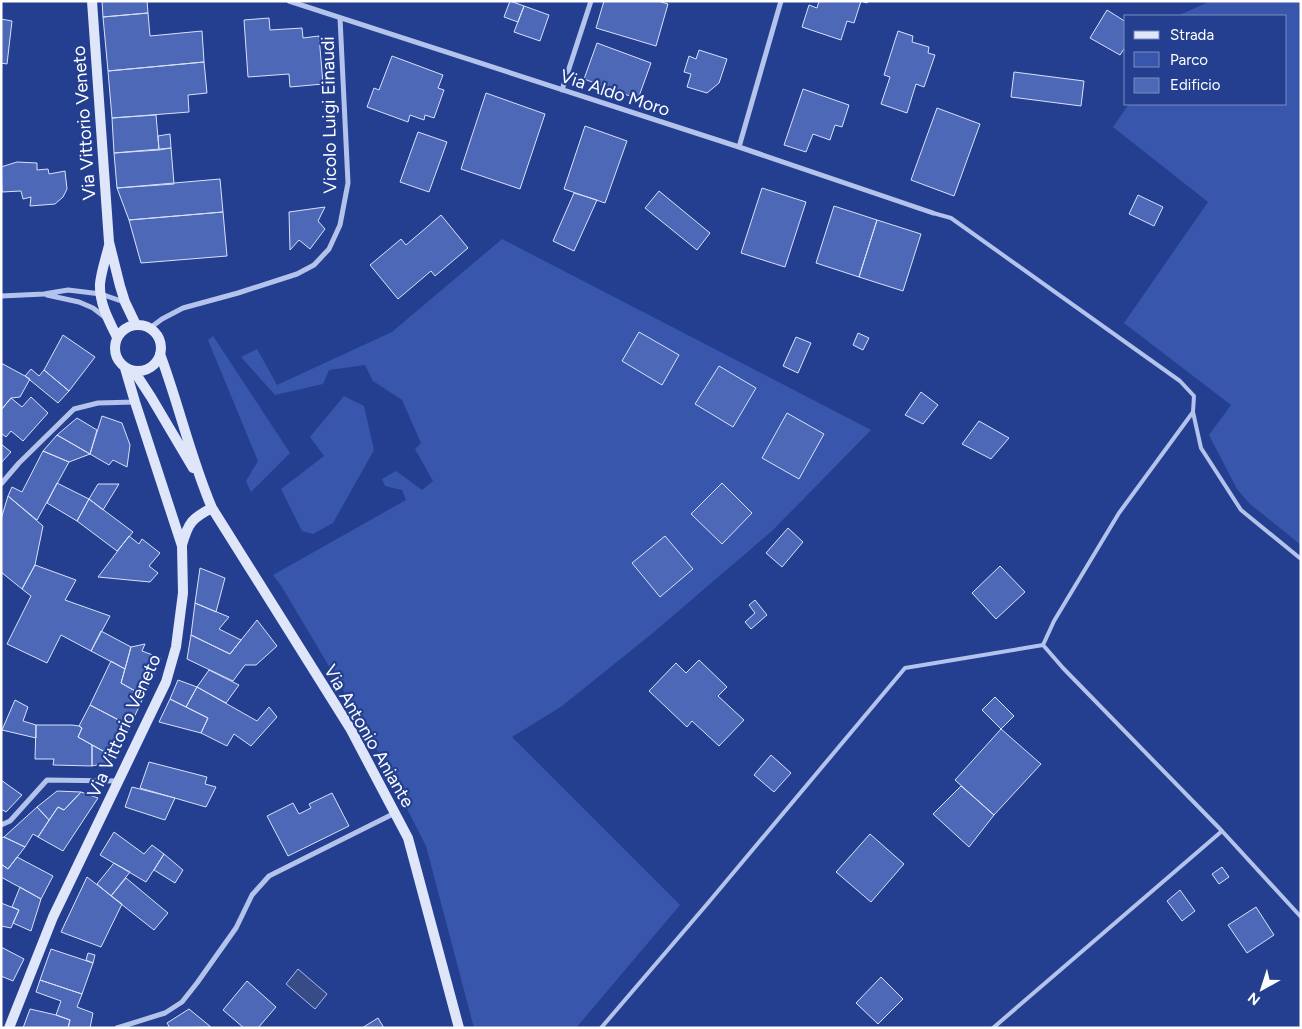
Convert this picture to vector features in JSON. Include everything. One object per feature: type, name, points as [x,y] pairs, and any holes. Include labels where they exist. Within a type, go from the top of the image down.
[{"type":"street","name":"Via Vittorio Veneto","points":[[92,1],[110,242]]},
{"type":"street","name":"Via Aldo Moro","points":[[289,1],[739,147],[933,213]]},
{"type":"street","points":[[562,90],[590,1]]},
{"type":"street","points":[[739,147],[782,1]]},
{"type":"street","name":"Vicolo Luigi Einaudi","points":[[150,328],[183,308],[297,274],[314,265],[329,249],[340,225],[348,183],[340,18]]},
{"type":"street","points":[[110,242],[100,284],[108,320],[117,337]]},
{"type":"street","points":[[110,242],[120,286],[136,325]]},
{"type":"street","points":[[1,296],[44,294],[68,290],[101,294],[126,302]]},
{"type":"street","points":[[44,294],[79,302],[93,308],[108,320]]},
{"type":"street","points":[[136,325],[146,326],[155,332],[160,341],[160,354],[201,481],[152,397],[130,369],[115,354],[117,337],[127,327],[136,325]]},
{"type":"street","points":[[130,369],[139,371],[148,369],[156,363],[160,354]]},
{"type":"street","name":"Via Vittorio Veneto","points":[[9,1028],[53,917],[166,682],[176,647],[183,593],[182,546],[135,402],[130,369]]},
{"type":"street","points":[[1,484],[18,463],[74,410],[98,403],[135,402]]},
{"type":"street","name":"Via Antonio Aniante","points":[[201,481],[212,508],[350,728],[408,838],[458,1028]]},
{"type":"street","points":[[182,546],[187,527],[200,514],[212,508]]},
{"type":"street","points":[[1,825],[10,821],[47,780],[118,781]]},
{"type":"street","points":[[117,1028],[164,1013],[182,1002],[236,928],[252,895],[269,876],[395,813]]},
{"type":"lane","points":[[933,213],[951,218],[1180,382],[1194,396],[1193,412],[1200,448],[1241,510],[1301,559]]},
{"type":"lane","points":[[1043,645],[1054,622],[1119,513],[1193,412]]},
{"type":"lane","points":[[1043,645],[1063,668],[1222,831],[1301,917]]},
{"type":"lane","points":[[601,1028],[905,668],[1043,645]]},
{"type":"lane","points":[[994,1028],[1222,831]]},
{"type":"green space","points":[[1211,1],[1301,1],[1301,545],[1250,504],[1237,489],[1209,435],[1231,405],[1124,323],[1208,202],[1113,127],[1128,105],[1287,105],[1287,15],[1179,15]]},
{"type":"green space","points":[[502,239],[871,430],[772,531],[654,632],[562,706],[512,737],[680,905],[576,1028],[474,1028],[426,846],[368,732],[273,575],[406,500],[402,490],[385,486],[382,479],[396,471],[422,490],[433,481],[415,449],[421,443],[402,400],[373,381],[365,365],[329,370],[323,384],[275,395],[241,357],[257,349],[277,385],[392,332]]},
{"type":"green space","points":[[213,336],[290,453],[251,492],[246,481],[258,461],[208,340]]},
{"type":"green space","points":[[344,396],[364,406],[374,450],[333,523],[313,534],[302,531],[281,489],[324,456],[310,437]]},
{"type":"shaded area","points":[[298,969],[327,994],[315,1009],[286,984]]},
{"type":"building","points":[[102,1],[147,1],[148,13],[103,17]]},
{"type":"building","points":[[510,1],[524,6],[518,22],[504,17]]},
{"type":"building","points":[[604,1],[658,1],[668,4],[656,46],[596,28]]},
{"type":"building","points":[[819,1],[861,1],[854,23],[847,21],[841,40],[802,27],[809,5],[817,8]]},
{"type":"building","points":[[524,6],[549,15],[540,41],[514,32]]},
{"type":"building","points":[[1107,10],[1124,21],[1124,49],[1120,55],[1090,38]]},
{"type":"building","points":[[148,13],[150,36],[202,31],[204,62],[108,71],[103,17]]},
{"type":"building","points":[[269,18],[270,30],[302,28],[303,38],[319,36],[323,84],[290,87],[289,74],[248,77],[244,20]]},
{"type":"building","points":[[1,19],[12,21],[7,64],[1,63]]},
{"type":"building","points":[[898,31],[913,36],[912,42],[929,47],[928,53],[935,55],[924,87],[916,84],[907,113],[881,104],[890,77],[884,75]]},
{"type":"building","points":[[597,43],[651,63],[638,99],[584,79]]},
{"type":"building","points":[[699,50],[727,59],[719,83],[707,93],[687,87],[691,74],[684,72],[689,56],[696,59]]},
{"type":"building","points":[[392,56],[443,75],[438,88],[444,90],[434,118],[425,115],[424,120],[410,115],[408,122],[367,107],[374,88],[379,90]]},
{"type":"building","points":[[204,62],[207,93],[188,95],[189,112],[112,118],[108,71]]},
{"type":"building","points":[[1014,72],[1084,81],[1081,106],[1011,97]]},
{"type":"building","points":[[803,89],[849,105],[842,127],[835,125],[830,140],[813,134],[806,152],[784,145]]},
{"type":"building","points":[[486,93],[545,114],[520,189],[461,169]]},
{"type":"building","points":[[937,108],[980,124],[954,196],[911,180]]},
{"type":"building","points":[[156,115],[159,150],[114,153],[112,118]]},
{"type":"building","points":[[585,126],[627,141],[605,203],[564,189]]},
{"type":"building","points":[[418,132],[447,142],[429,192],[400,182]]},
{"type":"building","points":[[170,134],[171,148],[159,150],[158,136]]},
{"type":"building","points":[[171,148],[174,184],[117,188],[114,153]]},
{"type":"building","points":[[17,162],[37,163],[37,170],[48,169],[49,174],[65,171],[67,189],[63,197],[55,204],[30,206],[31,197],[23,199],[21,191],[2,192],[1,167]]},
{"type":"building","points":[[220,179],[223,212],[129,220],[117,188]]},
{"type":"building","points":[[762,188],[806,202],[785,267],[741,253]]},
{"type":"building","points":[[659,191],[710,233],[697,250],[645,208]]},
{"type":"building","points":[[574,193],[597,200],[574,251],[553,241]]},
{"type":"building","points":[[1138,195],[1163,207],[1154,226],[1129,214]]},
{"type":"building","points":[[834,206],[877,220],[859,277],[816,263]]},
{"type":"building","points":[[325,207],[318,221],[325,229],[310,249],[299,240],[290,250],[289,212]]},
{"type":"building","points":[[223,212],[227,256],[141,263],[129,220]]},
{"type":"building","points":[[441,215],[468,248],[435,276],[431,271],[398,299],[370,265],[401,239],[406,245]]},
{"type":"building","points":[[877,220],[921,234],[903,291],[859,277]]},
{"type":"building","points":[[639,332],[679,355],[662,385],[622,361]]},
{"type":"building","points":[[858,333],[869,338],[863,350],[853,345]]},
{"type":"building","points":[[63,335],[95,357],[69,391],[44,370]]},
{"type":"building","points":[[796,337],[811,343],[798,373],[783,366]]},
{"type":"building","points":[[1,363],[30,379],[20,397],[11,398],[1,410]]},
{"type":"building","points":[[719,366],[756,388],[733,427],[695,404]]},
{"type":"building","points":[[31,369],[39,376],[44,370],[69,391],[58,403],[25,376]]},
{"type":"building","points":[[921,392],[938,405],[923,424],[905,415]]},
{"type":"building","points":[[31,397],[48,413],[23,441],[11,431],[6,437],[1,433],[1,410],[11,398],[22,407]]},
{"type":"building","points":[[787,413],[824,434],[799,479],[762,458]]},
{"type":"building","points":[[102,416],[122,423],[130,445],[127,467],[113,460],[109,465],[90,454]]},
{"type":"building","points":[[77,418],[97,430],[90,454],[57,435]]},
{"type":"building","points":[[979,421],[1009,438],[991,459],[962,444]]},
{"type":"building","points":[[57,435],[90,454],[69,462],[43,451]]},
{"type":"building","points":[[1,444],[11,452],[1,463]]},
{"type":"building","points":[[43,451],[69,462],[37,520],[8,496],[12,487],[22,492]]},
{"type":"building","points":[[57,483],[89,499],[77,521],[47,503]]},
{"type":"building","points":[[722,483],[752,513],[722,544],[691,514]]},
{"type":"building","points":[[98,484],[119,484],[103,510],[89,499]]},
{"type":"building","points":[[8,496],[43,526],[35,565],[22,589],[1,572],[1,519]]},
{"type":"building","points":[[89,499],[133,532],[117,551],[77,521]]},
{"type":"building","points":[[788,528],[803,542],[782,567],[766,553]]},
{"type":"building","points":[[129,536],[139,544],[142,539],[160,553],[149,566],[158,573],[150,582],[98,577]]},
{"type":"building","points":[[665,536],[693,569],[660,597],[632,563]]},
{"type":"building","points":[[35,565],[76,580],[65,600],[110,616],[91,651],[61,635],[47,663],[7,644],[31,596],[22,589]]},
{"type":"building","points":[[1000,566],[1025,592],[996,619],[972,593]]},
{"type":"building","points":[[200,568],[225,578],[216,612],[195,603]]},
{"type":"building","points":[[755,600],[767,615],[751,629],[745,622],[755,613],[749,605]]},
{"type":"building","points":[[195,603],[229,617],[219,629],[241,640],[230,654],[191,635]]},
{"type":"building","points":[[257,620],[277,646],[256,665],[245,665],[233,681],[187,659],[191,635],[230,654]]},
{"type":"building","points":[[101,631],[131,647],[125,669],[91,651]]},
{"type":"building","points":[[145,644],[142,651],[161,658],[144,696],[121,683],[131,647]]},
{"type":"building","points":[[699,660],[727,687],[718,696],[744,720],[719,746],[692,721],[687,727],[649,691],[676,663],[686,673]]},
{"type":"building","points":[[111,661],[125,669],[121,683],[144,696],[130,726],[90,705]]},
{"type":"building","points":[[209,670],[239,685],[226,703],[197,687]]},
{"type":"building","points":[[178,680],[197,687],[186,707],[170,699]]},
{"type":"building","points":[[197,687],[257,721],[269,707],[277,717],[251,746],[234,734],[227,746],[201,733],[208,718],[186,707]]},
{"type":"building","points":[[995,697],[1014,716],[1001,729],[982,710]]},
{"type":"building","points":[[170,699],[208,718],[201,733],[159,722]]},
{"type":"building","points":[[15,700],[28,707],[23,721],[36,725],[36,738],[2,730]]},
{"type":"building","points":[[90,705],[130,726],[114,757],[78,737],[82,728],[79,726]]},
{"type":"building","points":[[36,725],[72,725],[82,728],[78,737],[92,745],[92,766],[53,765],[54,759],[35,759]]},
{"type":"building","points":[[1001,729],[1041,764],[994,815],[955,780]]},
{"type":"building","points":[[92,745],[114,757],[106,763],[92,766]]},
{"type":"building","points":[[771,755],[791,773],[774,792],[754,775]]},
{"type":"building","points":[[149,762],[207,777],[205,784],[216,787],[206,807],[140,788]]},
{"type":"building","points":[[1,780],[22,795],[6,812],[1,809]]},
{"type":"building","points":[[961,786],[994,815],[969,847],[933,814]]},
{"type":"building","points":[[132,787],[175,798],[165,820],[125,807]]},
{"type":"building","points":[[57,791],[81,792],[64,810],[58,807],[49,820],[37,807]]},
{"type":"building","points":[[81,792],[98,798],[63,851],[38,837],[58,807],[64,810]]},
{"type":"building","points":[[332,793],[349,826],[288,856],[267,816],[293,803],[299,814],[311,808],[309,804]]},
{"type":"building","points":[[37,807],[49,820],[38,837],[33,834],[25,847],[4,837]]},
{"type":"building","points":[[114,832],[144,854],[152,845],[164,854],[146,882],[100,855]]},
{"type":"building","points":[[870,834],[904,864],[871,902],[836,872]]},
{"type":"building","points":[[4,837],[25,847],[8,869],[1,864],[1,838]]},
{"type":"building","points":[[164,854],[183,870],[175,883],[154,870]]},
{"type":"building","points":[[17,857],[53,876],[41,899],[1,877],[1,864],[8,869]]},
{"type":"building","points":[[114,863],[130,872],[111,896],[97,884]]},
{"type":"building","points":[[1222,867],[1229,877],[1219,884],[1212,874]]},
{"type":"building","points":[[87,877],[122,904],[101,947],[61,932]]},
{"type":"building","points":[[126,878],[168,913],[154,930],[111,896]]},
{"type":"building","points":[[20,887],[41,899],[31,931],[13,923],[19,910],[12,907]]},
{"type":"building","points":[[1180,890],[1195,911],[1182,921],[1167,901]]},
{"type":"building","points":[[1,903],[19,910],[11,928],[1,926]]},
{"type":"building","points":[[1256,907],[1274,935],[1247,953],[1228,925]]},
{"type":"building","points":[[1,947],[24,959],[13,981],[1,976]]},
{"type":"building","points":[[51,949],[93,963],[82,994],[40,980]]},
{"type":"building","points":[[88,953],[95,955],[93,963],[86,960]]},
{"type":"building","points":[[881,977],[903,999],[878,1024],[856,1003]]},
{"type":"building","points":[[40,980],[82,994],[77,1007],[93,1013],[90,1028],[68,1028],[70,1020],[56,1015],[61,1001],[36,992]]},
{"type":"building","points":[[247,981],[276,1007],[258,1028],[244,1028],[223,1010]]},
{"type":"building","points":[[30,1009],[70,1020],[68,1028],[23,1028]]},
{"type":"building","points":[[189,1009],[211,1027],[170,1028],[167,1023]]},
{"type":"building","points":[[378,1018],[384,1028],[362,1028]]}]
